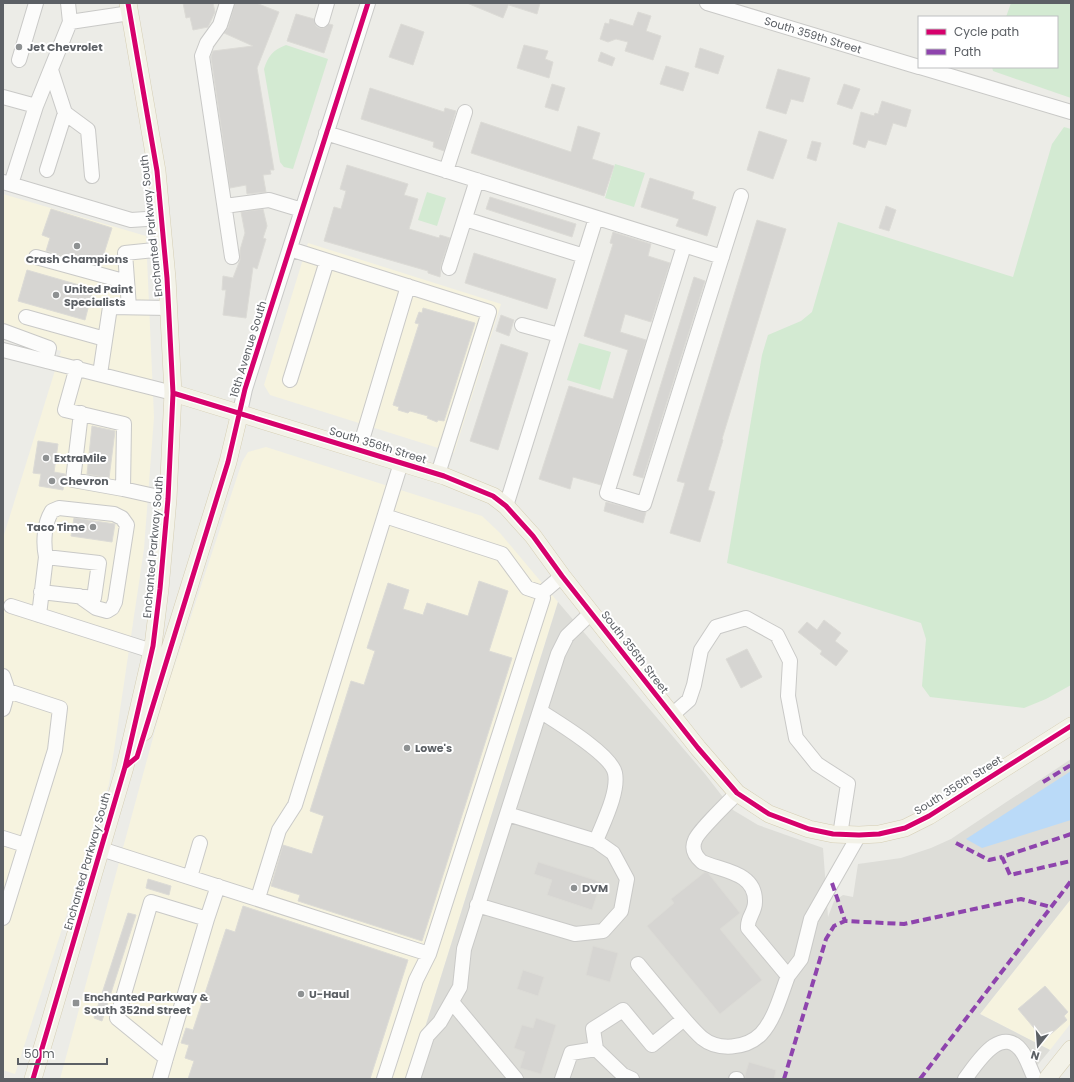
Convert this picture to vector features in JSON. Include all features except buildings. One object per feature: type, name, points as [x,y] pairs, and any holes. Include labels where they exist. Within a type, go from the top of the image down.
[{"type":"main road","name":"Enchanted Parkway South","points":[[33,1079],[125,768],[152,651],[160,589],[168,499],[174,393],[169,308],[157,171],[129,8]]},
{"type":"main road","name":"South 356th Street","points":[[174,393],[438,474],[478,489],[506,506],[533,536],[591,613],[737,793],[769,814],[789,823],[809,829],[840,835],[880,834],[905,828],[929,816],[1071,726]]},
{"type":"main road","name":"16th Avenue South","points":[[125,768],[137,757],[228,462],[240,412]]},
{"type":"main road","points":[[1047,1079],[1071,1049]]},
{"type":"street","points":[[19,60],[36,3]]},
{"type":"street","points":[[68,3],[70,22],[7,183],[132,220],[161,218]]},
{"type":"street","points":[[227,3],[220,25],[207,43],[202,56],[232,258]]},
{"type":"street","points":[[322,20],[327,3]]},
{"type":"street","name":"16th Avenue South","points":[[240,412],[245,389],[368,3]]},
{"type":"street","name":"South 359th Street","points":[[707,3],[918,67]]},
{"type":"street","points":[[70,22],[129,8]]},
{"type":"street","name":"South 359th Street","points":[[922,68],[1071,112]]},
{"type":"street","points":[[51,70],[65,113],[88,130],[92,176]]},
{"type":"street","points":[[3,97],[36,106]]},
{"type":"street","points":[[446,171],[465,112]]},
{"type":"street","points":[[47,170],[65,113]]},
{"type":"street","points":[[326,133],[722,257]]},
{"type":"street","points":[[449,268],[477,180]]},
{"type":"street","points":[[684,246],[607,493],[644,504],[741,196]]},
{"type":"street","points":[[225,206],[269,200],[302,210]]},
{"type":"street","points":[[506,506],[596,218]]},
{"type":"street","points":[[465,219],[584,256]]},
{"type":"street","points":[[129,307],[125,253],[164,249]]},
{"type":"street","points":[[290,249],[489,312],[438,474]]},
{"type":"street","points":[[36,257],[127,282]]},
{"type":"street","points":[[290,380],[327,261]]},
{"type":"street","points":[[359,450],[408,286]]},
{"type":"street","points":[[100,374],[110,307],[169,308]]},
{"type":"street","points":[[26,317],[105,339]]},
{"type":"street","points":[[522,324],[559,335]]},
{"type":"street","points":[[3,331],[49,348],[46,361]]},
{"type":"street","name":"South 356th Street","points":[[3,350],[77,367],[174,393]]},
{"type":"street","points":[[77,367],[65,410],[124,424],[123,489]]},
{"type":"street","points":[[81,413],[73,480],[168,499]]},
{"type":"street","points":[[258,898],[279,830],[295,805],[401,463]]},
{"type":"street","points":[[39,615],[46,556],[44,548],[47,524],[52,511],[59,508],[114,514],[122,518],[127,525],[115,602],[112,608],[107,611],[96,608],[79,596]]},
{"type":"street","points":[[385,516],[502,554],[526,588],[542,593]]},
{"type":"street","points":[[42,592],[94,598],[99,563],[46,556]]},
{"type":"street","points":[[542,593],[562,576]]},
{"type":"street","points":[[384,1079],[416,980],[429,954],[543,598],[542,593]]},
{"type":"street","points":[[11,606],[152,651]]},
{"type":"street","points":[[413,1079],[427,1036],[440,1022],[460,987],[464,949],[558,654],[567,636],[591,613]]},
{"type":"street","points":[[672,714],[690,700],[701,650],[716,627],[746,618],[777,635],[790,661],[788,696],[796,738],[817,764],[848,784],[840,835]]},
{"type":"street","points":[[3,676],[8,691],[3,709]]},
{"type":"street","points":[[3,918],[55,750],[60,708],[8,691]]},
{"type":"street","points":[[540,710],[605,756],[615,772],[614,793],[596,841]]},
{"type":"street","points":[[737,793],[697,836],[693,847],[694,853],[702,862],[740,875],[748,882],[754,891],[756,901],[754,912],[748,919],[748,928],[788,976]]},
{"type":"street","points":[[477,906],[575,934],[604,931],[621,911],[627,879],[613,853],[596,841],[507,814]]},
{"type":"street","points":[[638,964],[684,1019],[703,1039],[717,1045],[732,1047],[748,1043],[760,1034],[770,1021],[788,976],[802,959],[811,919],[859,835]]},
{"type":"street","points":[[3,838],[26,845]]},
{"type":"street","points":[[190,877],[200,843]]},
{"type":"street","points":[[101,849],[429,954]]},
{"type":"street","points":[[160,1079],[218,886]]},
{"type":"street","points":[[166,1058],[117,1018],[151,902],[207,919]]},
{"type":"street","points":[[452,1002],[516,1079]]},
{"type":"street","points":[[632,1079],[623,1075],[596,1049],[593,1029],[623,1010],[652,1045],[684,1019]]},
{"type":"street","points":[[965,1079],[987,1051],[995,1044],[1007,1042],[1014,1044],[1024,1054],[1035,1079]]},
{"type":"street","points":[[562,1079],[571,1053],[596,1049]]},
{"type":"shaded area","points":[[3,194],[146,236],[154,417],[144,549],[109,784],[15,1074],[3,1070],[3,538],[61,351],[3,333]]},
{"type":"shaded area","points":[[308,243],[501,304],[454,453],[270,395],[264,385]]},
{"type":"shaded area","points":[[266,447],[482,516],[500,533],[558,602],[409,1079],[60,1079],[163,701],[242,462],[248,452]]},
{"type":"shaded area","points":[[558,602],[705,774],[733,810],[758,825],[823,848],[828,917],[834,901],[843,895],[853,897],[858,864],[901,858],[931,848],[951,839],[1071,759],[1071,899],[980,1014],[1050,1050],[1026,1079],[409,1079]]},
{"type":"shaded area","points":[[1071,899],[1071,1023],[1050,1050],[980,1014]]},
{"type":"green space","points":[[1011,3],[1071,3],[1071,98],[993,71],[992,68],[1058,68],[1058,16],[1006,16]]},
{"type":"green space","points":[[286,45],[328,59],[293,169],[284,167],[280,162],[264,69],[267,60],[272,54]]},
{"type":"green space","points":[[1064,127],[1071,129],[1071,685],[1046,699],[1024,708],[930,697],[922,686],[926,639],[921,623],[727,563],[762,355],[768,335],[801,321],[812,312],[838,222],[1013,277],[1052,144]]},
{"type":"green space","points":[[615,164],[645,173],[634,207],[605,198]]},
{"type":"green space","points":[[427,192],[446,198],[437,226],[418,220]]},
{"type":"green space","points":[[579,343],[611,352],[600,390],[567,380]]},
{"type":"water","points":[[1071,771],[1071,820],[982,848],[966,839]]},
{"type":"marked path","points":[[1043,782],[1071,765]]},
{"type":"marked path","points":[[1071,834],[1002,857],[1010,875],[1071,861]]},
{"type":"marked path","points":[[956,843],[989,860],[1002,857]]},
{"type":"marked path","points":[[920,1079],[1071,881]]},
{"type":"marked path","points":[[832,883],[845,921]]},
{"type":"marked path","points":[[784,1079],[826,939],[834,926],[845,921],[904,924],[1021,899],[1051,907]]},
{"type":"cycle path","points":[[33,1079],[125,767],[153,646],[168,499],[173,393],[167,278],[157,171],[128,3]]},
{"type":"cycle path","points":[[125,767],[137,757],[228,462],[245,389],[368,3]]},
{"type":"cycle path","points":[[173,393],[444,476],[493,496],[506,506],[533,536],[562,576],[698,748],[737,793],[769,814],[809,829],[833,834],[859,835],[879,834],[905,828],[929,816],[1071,726]]},
{"type":"place","name":"Jet Chevrolet","points":[[19,47]]},
{"type":"place","name":"Crash Champions","points":[[77,246]]},
{"type":"place","name":"United Paint Specialists","points":[[56,295]]},
{"type":"place","name":"ExtraMile","points":[[46,458]]},
{"type":"place","name":"Chevron","points":[[52,481]]},
{"type":"place","name":"Taco Time","points":[[93,527]]},
{"type":"place","name":"Lowe's","points":[[407,748]]},
{"type":"place","name":"DVM","points":[[574,888]]},
{"type":"place","name":"U-Haul","points":[[301,994]]},
{"type":"place","name":"Enchanted Parkway & South 352nd Street","points":[[76,1003]]}]
